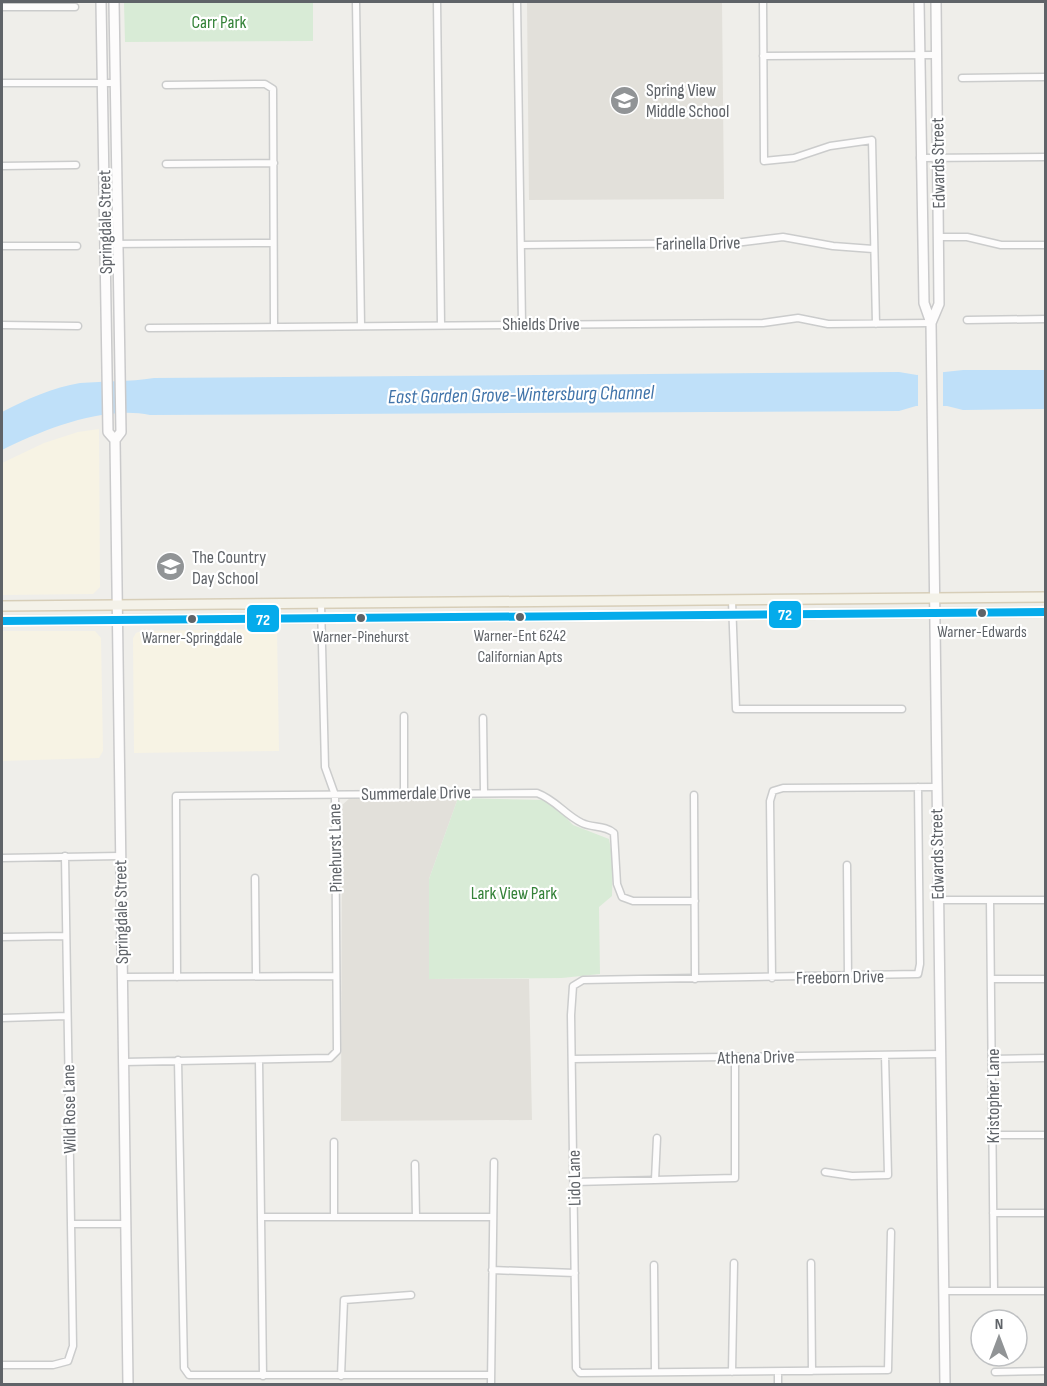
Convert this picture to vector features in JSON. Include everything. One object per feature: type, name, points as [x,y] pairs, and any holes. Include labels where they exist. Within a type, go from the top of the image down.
[{"type":"main road","name":"Springdale Street","points":[[101,2],[108,432],[115,440]]},
{"type":"main road","name":"Springdale Street","points":[[114,2],[121,432],[115,440],[128,1384]]},
{"type":"main road","name":"Edwards Street","points":[[919,2],[924,303],[931,323],[933,614],[945,1384]]},
{"type":"main road","name":"Edwards Street","points":[[931,323],[939,304],[936,2]]},
{"type":"main road","points":[[2,606],[933,600],[1046,597]]},
{"type":"main road","points":[[207,619],[210,611],[246,611],[261,605]]},
{"type":"main road","points":[[2,621],[1046,612]]},
{"type":"street","points":[[356,2],[361,326]]},
{"type":"street","points":[[437,2],[441,325]]},
{"type":"street","points":[[518,2],[522,324]]},
{"type":"street","points":[[763,2],[764,161],[794,158],[830,146],[872,140],[876,324]]},
{"type":"street","points":[[2,7],[75,7]]},
{"type":"street","points":[[763,56],[937,55]]},
{"type":"street","points":[[962,78],[1046,77]]},
{"type":"street","points":[[2,83],[115,83]]},
{"type":"street","points":[[166,85],[270,85],[273,89],[274,326]]},
{"type":"street","points":[[921,158],[1046,157]]},
{"type":"street","points":[[166,164],[274,163]]},
{"type":"street","points":[[2,166],[76,165]]},
{"type":"street","name":"Farinella Drive","points":[[521,245],[735,243],[783,237],[833,246],[873,249]]},
{"type":"street","points":[[939,237],[967,237],[1001,245],[1046,245]]},
{"type":"street","points":[[105,244],[273,243]]},
{"type":"street","points":[[2,246],[77,246]]},
{"type":"street","name":"Shields Drive","points":[[149,328],[763,323],[798,318],[828,324],[931,323]]},
{"type":"street","points":[[967,320],[1046,319]]},
{"type":"street","points":[[2,325],[78,326]]},
{"type":"street","points":[[732,601],[736,709],[902,709]]},
{"type":"street","name":"Pinehurst Lane","points":[[259,1060],[335,1056],[337,1051],[335,795],[325,766],[321,604]]},
{"type":"street","points":[[404,716],[404,793]]},
{"type":"street","points":[[483,718],[484,793]]},
{"type":"street","name":"Freeborn Drive","points":[[576,983],[583,980],[914,975],[920,969],[918,787]]},
{"type":"street","points":[[772,978],[770,801],[773,791],[783,788],[937,787]]},
{"type":"street","name":"Summerdale Drive","points":[[177,977],[176,796],[526,792],[548,797],[581,823],[608,828],[614,833],[616,838],[616,884],[622,897],[633,901],[694,901]]},
{"type":"street","points":[[694,795],[694,979]]},
{"type":"street","name":"Wild Rose Lane","points":[[2,1365],[53,1365],[68,1361],[73,1346],[65,856]]},
{"type":"street","points":[[2,858],[120,856]]},
{"type":"street","points":[[847,865],[848,977]]},
{"type":"street","points":[[255,878],[256,976]]},
{"type":"street","points":[[938,900],[1046,900]]},
{"type":"street","name":"Kristopher Lane","points":[[990,900],[994,1291]]},
{"type":"street","points":[[2,937],[66,936]]},
{"type":"street","points":[[122,978],[336,976]]},
{"type":"street","points":[[991,979],[1046,979]]},
{"type":"street","name":"Lido Lane","points":[[576,983],[571,994],[576,1368],[580,1373],[655,1372]]},
{"type":"street","points":[[2,1018],[67,1016]]},
{"type":"street","name":"Athena Drive","points":[[572,1059],[941,1054]]},
{"type":"street","points":[[825,1172],[852,1176],[888,1175],[885,1055]]},
{"type":"street","points":[[574,1182],[735,1178],[735,1057]]},
{"type":"street","points":[[992,1059],[1046,1058]]},
{"type":"street","points":[[178,1060],[184,1368],[189,1375],[491,1375]]},
{"type":"street","points":[[123,1062],[259,1060],[263,1376]]},
{"type":"street","points":[[993,1135],[1046,1135]]},
{"type":"street","points":[[655,1180],[657,1138]]},
{"type":"street","points":[[334,1142],[334,1217]]},
{"type":"street","points":[[491,1384],[494,1162]]},
{"type":"street","points":[[415,1164],[416,1217]]},
{"type":"street","points":[[993,1213],[1046,1213]]},
{"type":"street","points":[[261,1217],[493,1218]]},
{"type":"street","points":[[71,1224],[125,1224]]},
{"type":"street","points":[[654,1265],[655,1372],[889,1369],[891,1232]]},
{"type":"street","points":[[732,1372],[734,1263]]},
{"type":"street","points":[[811,1263],[812,1371]]},
{"type":"street","points":[[492,1270],[575,1274]]},
{"type":"street","points":[[943,1291],[1046,1291]]},
{"type":"street","points":[[341,1376],[344,1300],[411,1295]]},
{"type":"street","points":[[995,1372],[1046,1371]]},
{"type":"street","points":[[778,1372],[778,1384]]},
{"type":"shaded area","name":"Spring View Middle School","points":[[527,2],[722,2],[724,199],[529,200]]},
{"type":"shaded area","points":[[99,429],[100,587],[93,594],[2,595],[2,463],[44,443],[78,432]]},
{"type":"shaded area","points":[[277,629],[279,751],[134,753],[133,638],[136,633],[141,631]]},
{"type":"shaded area","points":[[2,631],[95,631],[101,638],[103,751],[99,758],[2,761]]},
{"type":"shaded area","name":"Lark View Park","points":[[350,798],[458,798],[429,879],[429,979],[529,979],[532,1120],[341,1121],[342,805]]},
{"type":"green space","name":"Carr Park","points":[[124,2],[313,2],[313,41],[125,42]]},
{"type":"green space","name":"Lark View Park","points":[[458,798],[544,800],[557,808],[573,825],[609,839],[613,860],[612,896],[599,907],[600,974],[562,978],[429,979],[429,879]]},
{"type":"water","name":"East Garden Grove-Wintersburg Channel","points":[[963,370],[1046,370],[1045,409],[963,410],[947,406],[916,406],[899,411],[150,415],[113,413],[74,421],[2,450],[2,412],[40,394],[80,383],[154,378],[899,372],[917,375]]},
{"type":"pier","points":[[943,371],[943,409],[918,409],[918,372]]},
{"type":"transit line","name":"72","points":[[2,621],[1046,612]]},
{"type":"place","name":"Spring View Middle School","points":[[625,100]]},
{"type":"place","name":"The Country Day School","points":[[171,567]]},
{"type":"place","name":"Warner-Edwards","points":[[982,613]]},
{"type":"place","name":"Warner-Ent 6242 Californian Apts","points":[[520,617]]},
{"type":"place","name":"Warner-Pinehurst","points":[[361,618]]},
{"type":"place","name":"Warner-Springdale","points":[[192,619]]}]
